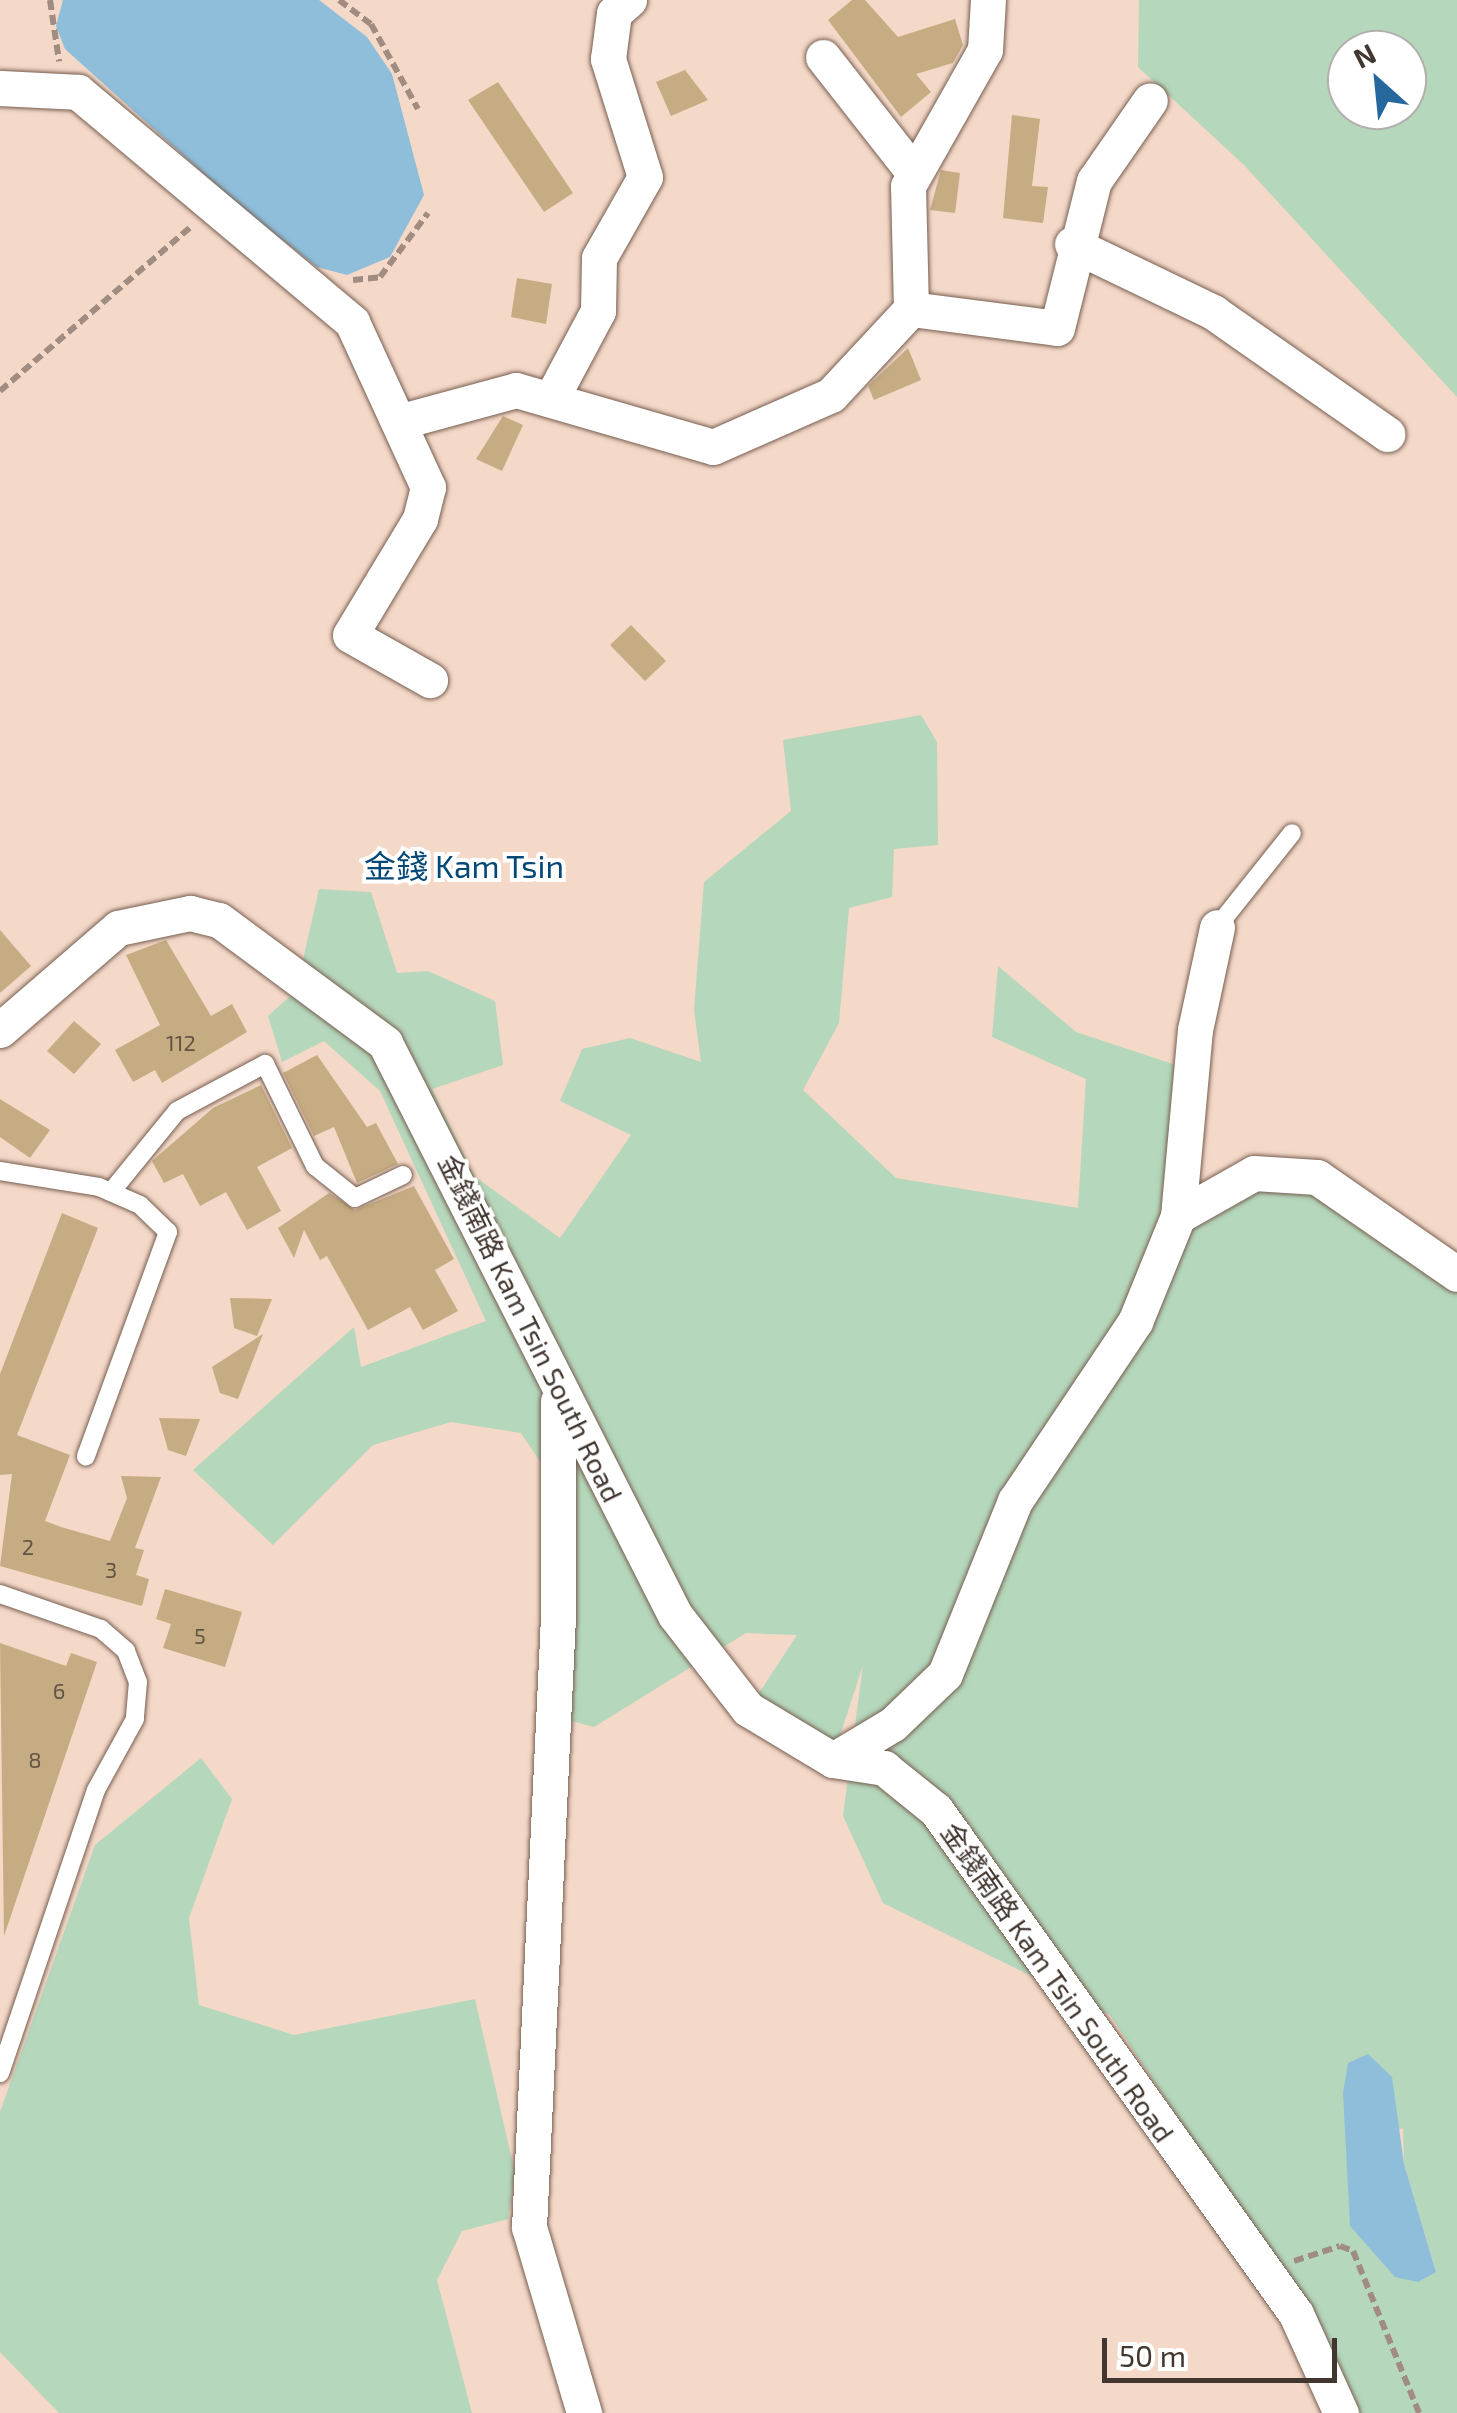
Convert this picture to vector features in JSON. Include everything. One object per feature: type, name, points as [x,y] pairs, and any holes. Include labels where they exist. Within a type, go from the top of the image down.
[{"type":"street","points":[[402,421],[491,392],[551,399],[713,446],[831,395],[911,310],[914,173],[986,50],[988,0]]},
{"type":"street","points":[[551,399],[598,311],[600,258],[646,177],[608,60],[616,4]]},
{"type":"street","points":[[823,57],[914,173]]},
{"type":"street","points":[[0,88],[78,92],[352,322],[402,421],[427,504],[350,636],[430,680]]},
{"type":"street","points":[[911,310],[1056,328],[1072,244],[1094,181],[1150,100]]},
{"type":"street","points":[[1072,244],[1213,312],[1387,434]]},
{"type":"street","name":"金錢南路 Kam Tsin South Road","points":[[0,1030],[138,918],[219,920],[385,1043],[468,1190],[558,1395],[675,1614],[748,1709],[833,1760],[884,1768],[936,1810],[1268,2273],[1340,2413]]},
{"type":"street","points":[[833,1760],[893,1724],[944,1674],[1014,1500],[1135,1322],[1178,1216],[1194,1030],[1217,926]]},
{"type":"street","points":[[1178,1216],[1254,1173],[1317,1177],[1457,1274]]},
{"type":"street","points":[[558,1395],[558,1616],[529,2227],[584,2413]]},
{"type":"lane","points":[[1217,926],[1292,833]]},
{"type":"lane","points":[[111,1192],[176,1111],[265,1064],[315,1166],[354,1198],[403,1175]]},
{"type":"lane","points":[[0,1171],[111,1192],[168,1232],[86,1456]]},
{"type":"lane","points":[[0,1594],[101,1628],[126,1651],[138,1682],[135,1719],[96,1790],[0,2073]]},
{"type":"path","points":[[339,0],[370,24],[418,108]]},
{"type":"path","points":[[0,392],[213,207]]},
{"type":"path","points":[[1268,2273],[1317,2250],[1353,2251],[1419,2413]]},
{"type":"green space","points":[[1139,0],[1457,0],[1457,397],[1244,165],[1138,67]]},
{"type":"green space","points":[[921,715],[937,742],[938,845],[894,849],[892,897],[849,908],[839,1023],[803,1090],[896,1178],[1078,1208],[1086,1079],[992,1037],[998,966],[1076,1032],[1191,1070],[1178,1215],[1291,1175],[1457,1274],[1457,2413],[1355,2413],[1258,2239],[1110,2015],[883,1903],[843,1816],[863,1665],[837,1745],[762,1715],[759,1693],[797,1635],[746,1633],[594,1727],[564,1719],[558,1488],[521,1433],[451,1422],[373,1445],[273,1545],[193,1470],[354,1327],[361,1367],[486,1321],[380,1091],[324,1041],[282,1062],[268,1016],[296,991],[319,889],[371,892],[397,973],[428,971],[495,1001],[503,1065],[432,1089],[474,1176],[560,1238],[631,1135],[560,1101],[582,1049],[630,1038],[701,1062],[694,1010],[704,882],[791,811],[783,740]],"holes":[[[1403,2128],[1404,2164],[1436,2271],[1347,2166],[1352,2146]]]},
{"type":"green space","points":[[201,1758],[232,1799],[189,1918],[199,2005],[294,2035],[475,1999],[515,2173],[508,2219],[462,2231],[437,2280],[472,2413],[59,2413],[0,2352],[0,2112],[95,1845]]},
{"type":"water","points":[[63,0],[319,0],[367,37],[392,74],[424,195],[390,257],[347,275],[317,267],[245,211],[65,49],[56,26]]},
{"type":"water","points":[[1368,2054],[1392,2077],[1404,2164],[1436,2272],[1418,2282],[1395,2277],[1350,2226],[1343,2093],[1348,2063]]},
{"type":"building","points":[[852,0],[865,0],[898,37],[955,19],[963,45],[953,63],[916,74],[931,92],[901,117],[828,20]]},
{"type":"building","points":[[685,70],[708,100],[671,116],[656,82]]},
{"type":"building","points":[[498,82],[573,193],[544,212],[468,100]]},
{"type":"building","points":[[1012,115],[1040,119],[1032,186],[1048,187],[1043,223],[1003,218]]},
{"type":"building","points":[[941,170],[960,173],[955,213],[930,210]]},
{"type":"building","points":[[517,278],[552,284],[546,324],[511,317]]},
{"type":"building","points":[[908,348],[921,380],[874,400],[868,386]]},
{"type":"building","points":[[503,416],[523,425],[502,471],[476,459]]},
{"type":"building","points":[[631,625],[666,661],[645,681],[610,645]]},
{"type":"building","points":[[0,930],[31,966],[0,993]]},
{"type":"building","points":[[166,940],[211,1016],[232,1004],[247,1032],[162,1083],[155,1070],[133,1082],[115,1050],[160,1025],[126,955]]},
{"type":"building","points":[[74,1021],[101,1044],[74,1074],[47,1051]]},
{"type":"building","points":[[317,1055],[367,1127],[376,1123],[398,1164],[357,1183],[334,1127],[314,1136],[283,1073]]},
{"type":"building","points":[[261,1085],[292,1148],[257,1167],[281,1211],[247,1230],[226,1192],[200,1206],[183,1174],[164,1183],[152,1161],[213,1108]]},
{"type":"building","points":[[0,1099],[50,1130],[30,1158],[0,1137]]},
{"type":"building","points":[[414,1186],[454,1259],[435,1270],[458,1311],[423,1330],[410,1307],[368,1330],[327,1256],[320,1260],[304,1230],[294,1258],[278,1228],[329,1193],[355,1210]]},
{"type":"building","points":[[62,1213],[98,1228],[17,1435],[70,1455],[45,1521],[61,1527],[110,1541],[127,1498],[121,1476],[161,1477],[135,1548],[144,1550],[136,1575],[149,1579],[142,1606],[0,1566],[12,1474],[0,1475],[0,1374]]},
{"type":"building","points":[[230,1298],[272,1299],[257,1336],[234,1328]]},
{"type":"building","points":[[263,1334],[238,1399],[220,1393],[212,1367]]},
{"type":"building","points":[[159,1418],[200,1419],[186,1456],[168,1450]]},
{"type":"building","points":[[165,1589],[242,1612],[225,1667],[163,1648],[171,1624],[156,1619]]},
{"type":"building","points":[[0,1643],[66,1666],[71,1653],[97,1662],[4,1936]]},
{"type":"district","name":"金錢 Kam Tsin","points":[[464,865]]}]
